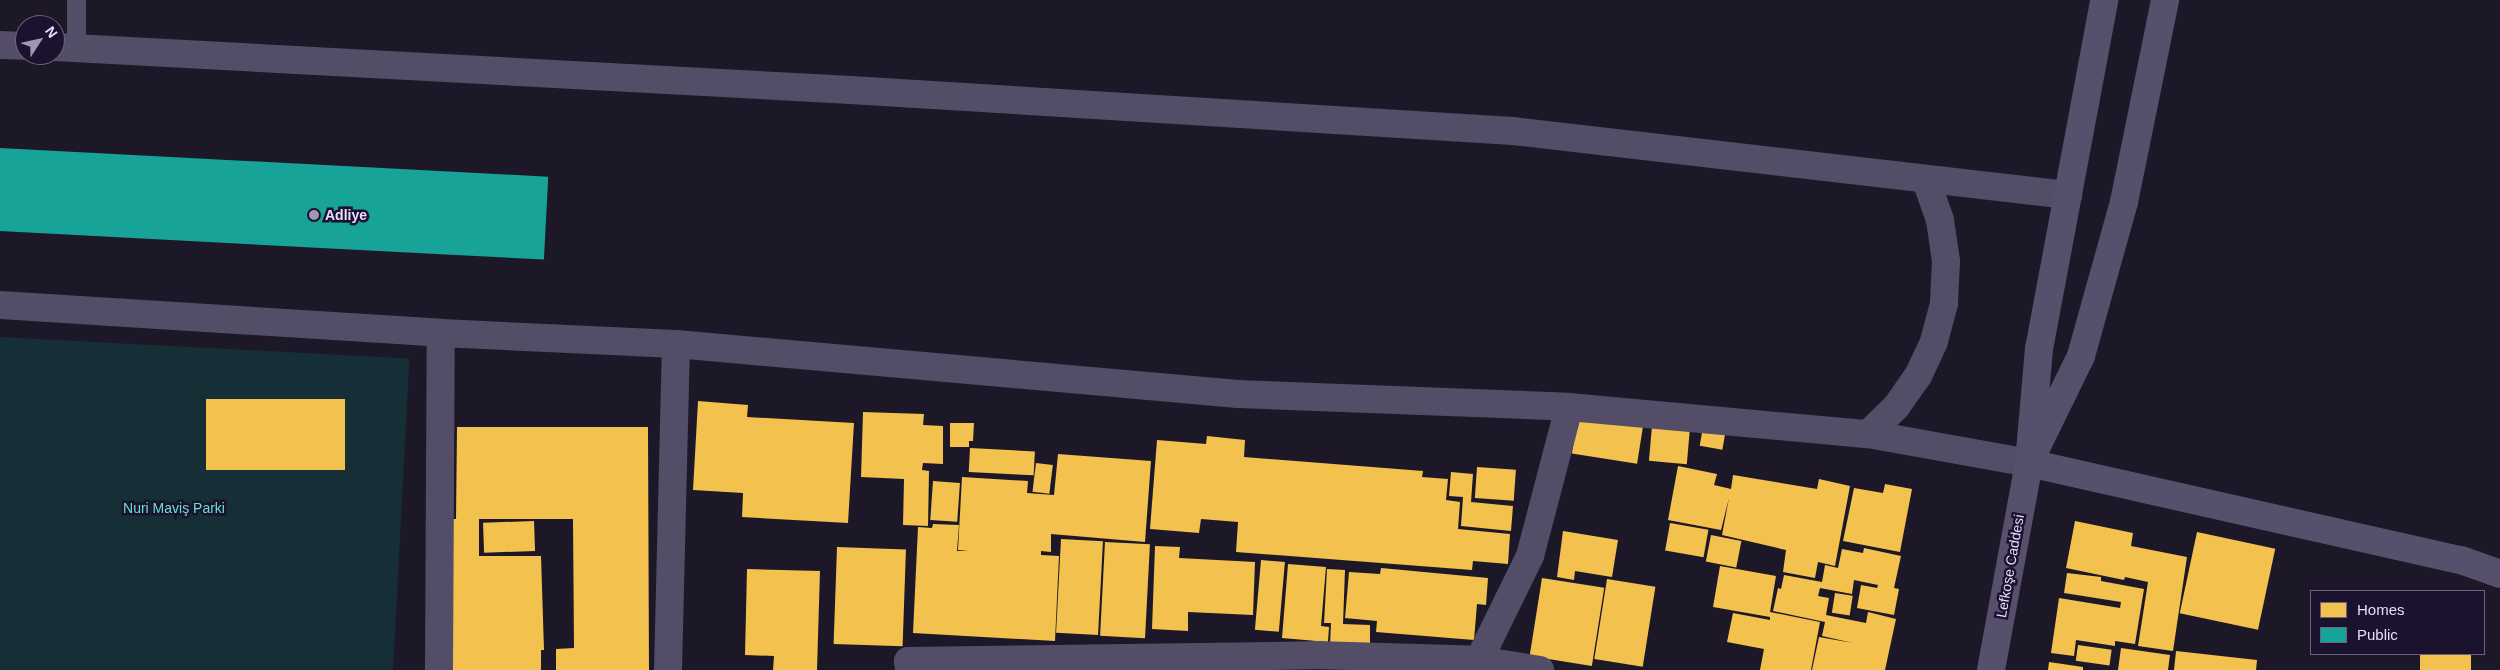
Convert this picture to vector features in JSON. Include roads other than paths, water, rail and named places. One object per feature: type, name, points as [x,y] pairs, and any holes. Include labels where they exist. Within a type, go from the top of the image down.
[{"type":"main road","points":[[2028,463],[2039,348],[2104,0]]},
{"type":"main road","points":[[2028,463],[2081,356],[2124,202],[2165,0]]},
{"type":"main road","points":[[2028,463],[2461,560],[2500,574]]},
{"type":"main road","name":"Lefkoşe Caddesi","points":[[1991,670],[2028,463]]},
{"type":"street","points":[[0,44],[15,45]]},
{"type":"street","points":[[66,48],[851,90],[1513,131],[2068,195]]},
{"type":"street","points":[[1868,434],[1896,407],[1918,376],[1934,340],[1944,303],[1946,261],[1940,220],[1926,180]]},
{"type":"street","points":[[0,305],[441,334],[676,344],[1238,394],[1569,407],[1868,434],[2028,463]]},
{"type":"street","points":[[438,670],[441,334]]},
{"type":"street","points":[[668,670],[676,344]]},
{"type":"street","points":[[1476,665],[1530,556],[1569,407]]},
{"type":"street","points":[[908,670],[908,660],[1315,655],[1540,670]]},
{"type":"lane","points":[[66,48],[76,0]]},
{"type":"place","name":"Adliye","points":[[314,215]]},
{"type":"park label","name":"Nuri Maviş Parki","points":[[174,508]]}]
